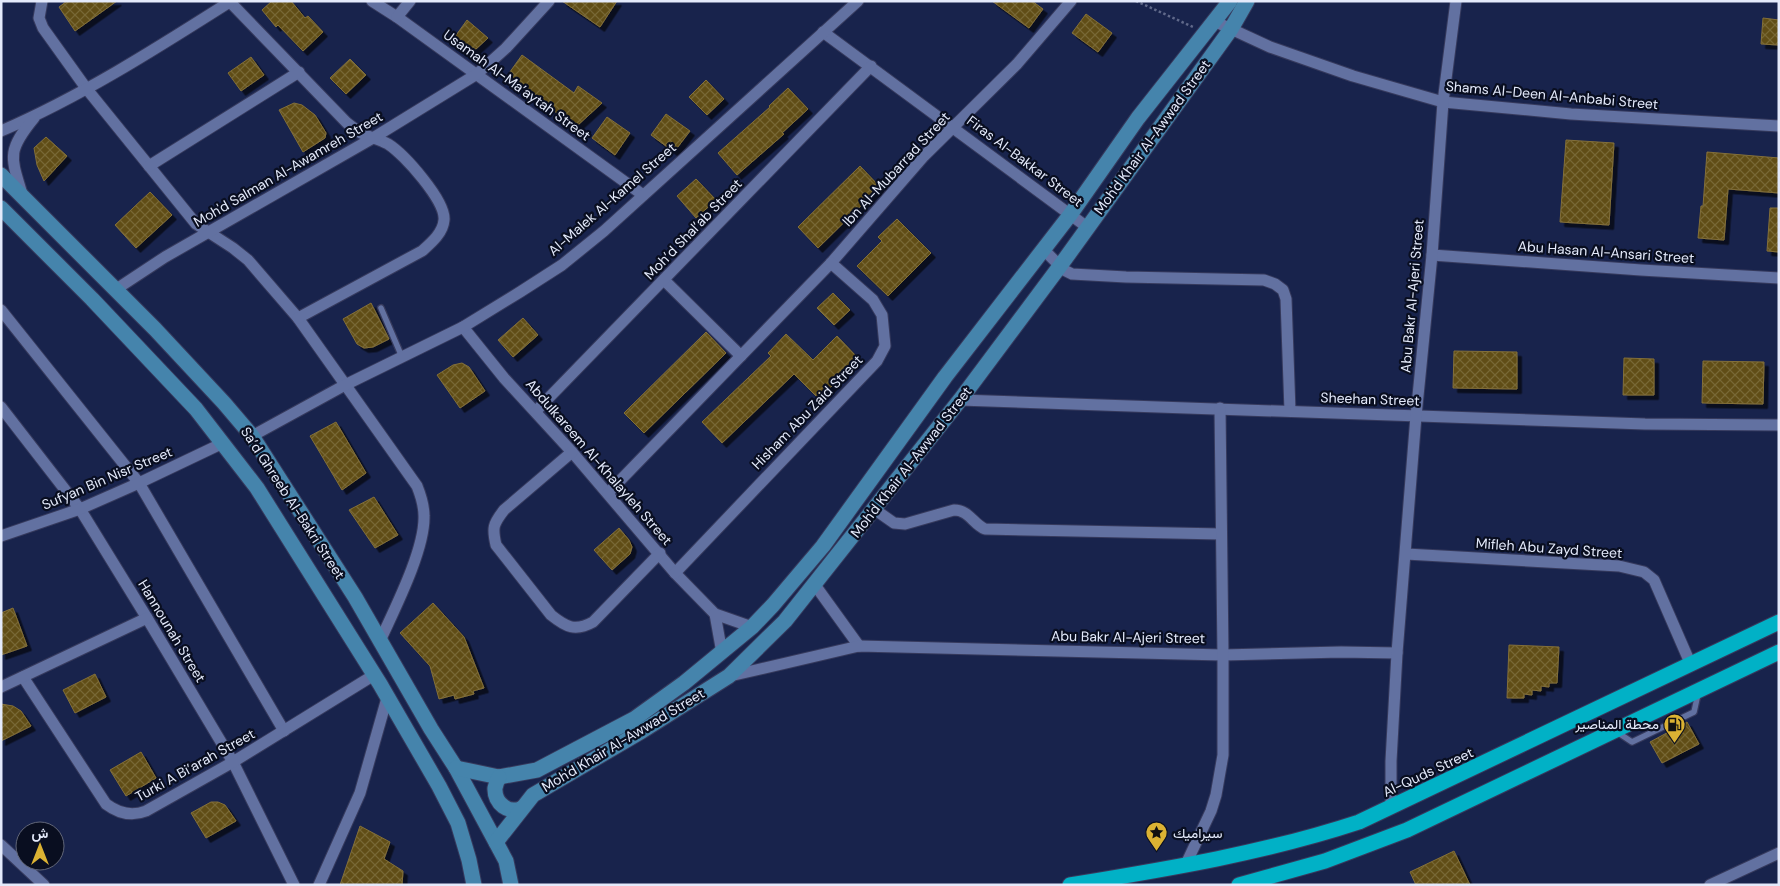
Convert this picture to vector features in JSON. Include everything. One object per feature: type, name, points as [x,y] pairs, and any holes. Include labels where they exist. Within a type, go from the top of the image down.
[{"type":"highway","name":"Al-Quds Street","points":[[1070,885],[1185,866],[1327,833],[1359,822],[1779,622]]},
{"type":"highway","points":[[1239,885],[1325,861],[1407,830],[1779,652]]},
{"type":"street","points":[[42,1],[40,18],[43,28],[86,88],[196,224],[248,260],[298,318],[417,486],[423,503],[424,518],[419,547],[401,595],[380,641]]},
{"type":"street","name":"Usamah Al-Ma’aytah Street","points":[[372,1],[477,74],[643,195]]},
{"type":"street","points":[[397,17],[410,1]]},
{"type":"street","name":"Moh'd Salman Al-Awamreh Street","points":[[115,290],[208,232],[373,138],[477,74],[506,48],[549,1]]},
{"type":"street","name":"Al-Malek Al-Kamel Street","points":[[252,436],[345,385],[463,327],[562,265],[604,231],[858,1]]},
{"type":"street","name":"Ibn Al-Mubarrad Street","points":[[608,493],[831,262],[924,156],[1017,64],[1071,1]]},
{"type":"street","name":"Moh'd Khair Al-Awwad Street","points":[[456,768],[499,777],[537,770],[634,719],[722,653],[752,627],[823,546],[923,406],[1070,215],[1138,118],[1205,33],[1216,22],[1230,1]]},
{"type":"street","name":"Moh'd Khair Al-Awwad Street","points":[[496,842],[533,795],[729,676],[785,621],[960,400],[1060,266],[1231,29],[1247,1]]},
{"type":"street","name":"Abu Bakr Al-Ajeri Street","points":[[1391,808],[1391,760],[1397,653],[1416,416],[1432,255],[1443,102],[1456,1]]},
{"type":"street","points":[[1,131],[35,116],[86,88],[230,2],[347,122],[359,132],[388,144],[416,171],[441,204],[444,222],[433,241],[422,251],[298,318]]},
{"type":"street","name":"Shams Al-Deen Al-Anbabi Street","points":[[1216,22],[1270,47],[1353,76],[1443,102],[1571,114],[1779,126]]},
{"type":"street","name":"Firas Al-Bakkar Street","points":[[823,32],[1087,227]]},
{"type":"street","name":"Moh’d Shal’ab Street","points":[[536,411],[871,66]]},
{"type":"street","points":[[149,166],[299,72]]},
{"type":"street","points":[[23,198],[13,162],[14,150],[24,130],[35,116]]},
{"type":"street","name":"Sa’d Ghreeb Al-Bakri Street","points":[[1,175],[167,342],[252,436],[355,597],[456,768],[506,862],[511,885]]},
{"type":"street","name":"Sa’d Ghreeb Al-Bakri Street","points":[[1,208],[196,409],[257,488],[374,675],[439,786],[458,823],[474,885]]},
{"type":"street","points":[[1043,249],[1064,270],[1072,274],[1264,280],[1275,284],[1283,290],[1287,305],[1290,411]]},
{"type":"street","name":"Abu Hasan Al-Ansari Street","points":[[1432,255],[1779,278]]},
{"type":"street","name":"Hisham Abu Zaid Street","points":[[675,573],[877,361],[885,346],[882,315],[873,300],[831,262]]},
{"type":"street","points":[[664,280],[741,356]]},
{"type":"street","points":[[1,310],[139,483],[284,731]]},
{"type":"street","name":"Abdulkareem Al-Khalayleh Street","points":[[463,327],[504,378],[536,411],[608,493],[675,573],[715,614],[752,627]]},
{"type":"street","name":"Sheehan Street","points":[[960,400],[1645,424],[1779,425]]},
{"type":"street","name":"Hannounah Street","points":[[1,406],[80,509],[147,618],[233,762],[294,885]]},
{"type":"street","points":[[1185,866],[1211,811],[1216,795],[1222,755],[1223,655],[1220,408]]},
{"type":"street","name":"Sufyan Bin Nisr Street","points":[[1,536],[80,509],[223,442]]},
{"type":"street","points":[[572,452],[504,510],[495,521],[493,532],[496,545],[552,615],[563,624],[575,628],[584,627],[593,622],[660,554]]},
{"type":"street","points":[[874,509],[894,522],[905,524],[959,510],[970,516],[979,527],[985,529],[1221,534]]},
{"type":"street","name":"Mifleh Abu Zayd Street","points":[[1406,554],[1619,566],[1644,572],[1654,580],[1691,665]]},
{"type":"street","points":[[815,585],[859,646]]},
{"type":"street","points":[[715,614],[722,653]]},
{"type":"street","points":[[2,685],[23,677],[147,618]]},
{"type":"street","name":"Abu Bakr Al-Ajeri Street","points":[[729,676],[859,646],[1223,655],[1341,652],[1397,653]]},
{"type":"street","name":"Turki A Bi’arah Street","points":[[23,677],[106,804],[122,813],[139,814],[146,812],[233,762],[374,675]]},
{"type":"street","points":[[319,885],[360,793],[387,698]]},
{"type":"street","points":[[499,777],[495,789],[499,802],[512,811],[522,808]]},
{"type":"street","points":[[1,845],[44,885]]},
{"type":"street","points":[[1710,885],[1779,853]]},
{"type":"lane","points":[[381,308],[402,357]]},
{"type":"path","points":[[1136,1],[1205,33]]},
{"type":"building","points":[[67,1],[117,1],[75,31],[59,7]]},
{"type":"building","points":[[272,1],[291,1],[305,18],[308,16],[323,32],[303,51],[278,25],[276,27],[262,10]]},
{"type":"building","points":[[562,1],[617,1],[600,27]]},
{"type":"building","points":[[992,1],[1032,1],[1043,9],[1029,28]]},
{"type":"building","points":[[1086,14],[1112,33],[1098,52],[1072,33]]},
{"type":"building","points":[[1763,18],[1779,20],[1779,45],[1761,44]]},
{"type":"building","points":[[467,20],[488,38],[476,49],[454,38]]},
{"type":"building","points":[[522,55],[574,93],[578,86],[602,103],[578,125],[558,111],[557,113],[507,76]]},
{"type":"building","points":[[251,57],[264,75],[241,91],[228,73]]},
{"type":"building","points":[[350,59],[366,75],[346,94],[330,78]]},
{"type":"building","points":[[706,80],[724,99],[707,115],[689,97]]},
{"type":"building","points":[[788,88],[808,109],[782,133],[784,134],[737,175],[718,153],[770,107]]},
{"type":"building","points":[[294,103],[302,105],[315,115],[326,133],[325,138],[303,152],[279,110]]},
{"type":"building","points":[[666,114],[690,131],[674,152],[651,135]]},
{"type":"building","points":[[607,117],[630,133],[615,155],[592,138]]},
{"type":"building","points":[[46,137],[67,156],[44,181],[37,165],[34,148]]},
{"type":"building","points":[[1566,140],[1614,143],[1609,225],[1560,222]]},
{"type":"building","points":[[1707,152],[1779,158],[1779,193],[1728,189],[1724,240],[1698,238],[1701,206],[1703,206]]},
{"type":"building","points":[[860,166],[880,187],[818,248],[798,227]]},
{"type":"building","points":[[696,179],[716,200],[696,218],[677,196]]},
{"type":"building","points":[[150,192],[172,215],[136,248],[115,225]]},
{"type":"building","points":[[1770,208],[1779,208],[1779,252],[1767,251]]},
{"type":"building","points":[[897,219],[931,253],[888,296],[857,266],[882,241],[878,237]]},
{"type":"building","points":[[833,293],[850,310],[834,325],[817,308]]},
{"type":"building","points":[[371,303],[389,339],[373,347],[364,348],[357,344],[343,319]]},
{"type":"building","points":[[523,318],[538,335],[513,357],[498,340]]},
{"type":"building","points":[[706,332],[726,353],[644,433],[624,413]]},
{"type":"building","points":[[786,334],[813,360],[837,336],[857,357],[835,379],[837,381],[819,399],[794,374],[722,443],[702,422],[771,356],[768,353]]},
{"type":"building","points":[[1454,351],[1517,352],[1517,389],[1453,388]]},
{"type":"building","points":[[1624,358],[1654,359],[1654,395],[1623,395]]},
{"type":"building","points":[[1703,361],[1764,362],[1763,404],[1702,403]]},
{"type":"building","points":[[462,363],[469,367],[485,391],[460,408],[437,375],[453,365]]},
{"type":"building","points":[[336,422],[366,473],[342,490],[310,436]]},
{"type":"building","points":[[374,497],[398,535],[375,548],[349,510]]},
{"type":"building","points":[[619,528],[632,547],[630,554],[612,570],[594,550]]},
{"type":"building","points":[[433,603],[464,637],[484,688],[473,691],[474,694],[455,699],[454,695],[439,699],[430,666],[400,633]]},
{"type":"building","points":[[13,608],[27,646],[1,655],[1,613]]},
{"type":"building","points":[[1509,645],[1559,647],[1557,683],[1549,683],[1549,687],[1541,686],[1541,691],[1532,690],[1532,695],[1524,694],[1524,698],[1507,698]]},
{"type":"building","points":[[95,674],[106,697],[75,713],[63,690]]},
{"type":"building","points":[[1,704],[13,706],[21,711],[31,726],[1,741]]},
{"type":"building","name":"محطة المناصير","points":[[1687,722],[1699,744],[1662,763],[1650,742]]},
{"type":"building","points":[[141,752],[156,778],[126,796],[110,770]]},
{"type":"building","points":[[211,802],[225,805],[236,821],[206,838],[191,813]]},
{"type":"building","points":[[360,826],[390,842],[384,859],[403,871],[402,885],[340,885]]},
{"type":"building","points":[[1454,851],[1470,885],[1416,885],[1410,872]]},
{"type":"place","name":"محطة المناصير","points":[[1675,743]]},
{"type":"place","name":"سيراميك","points":[[1157,852]]}]
